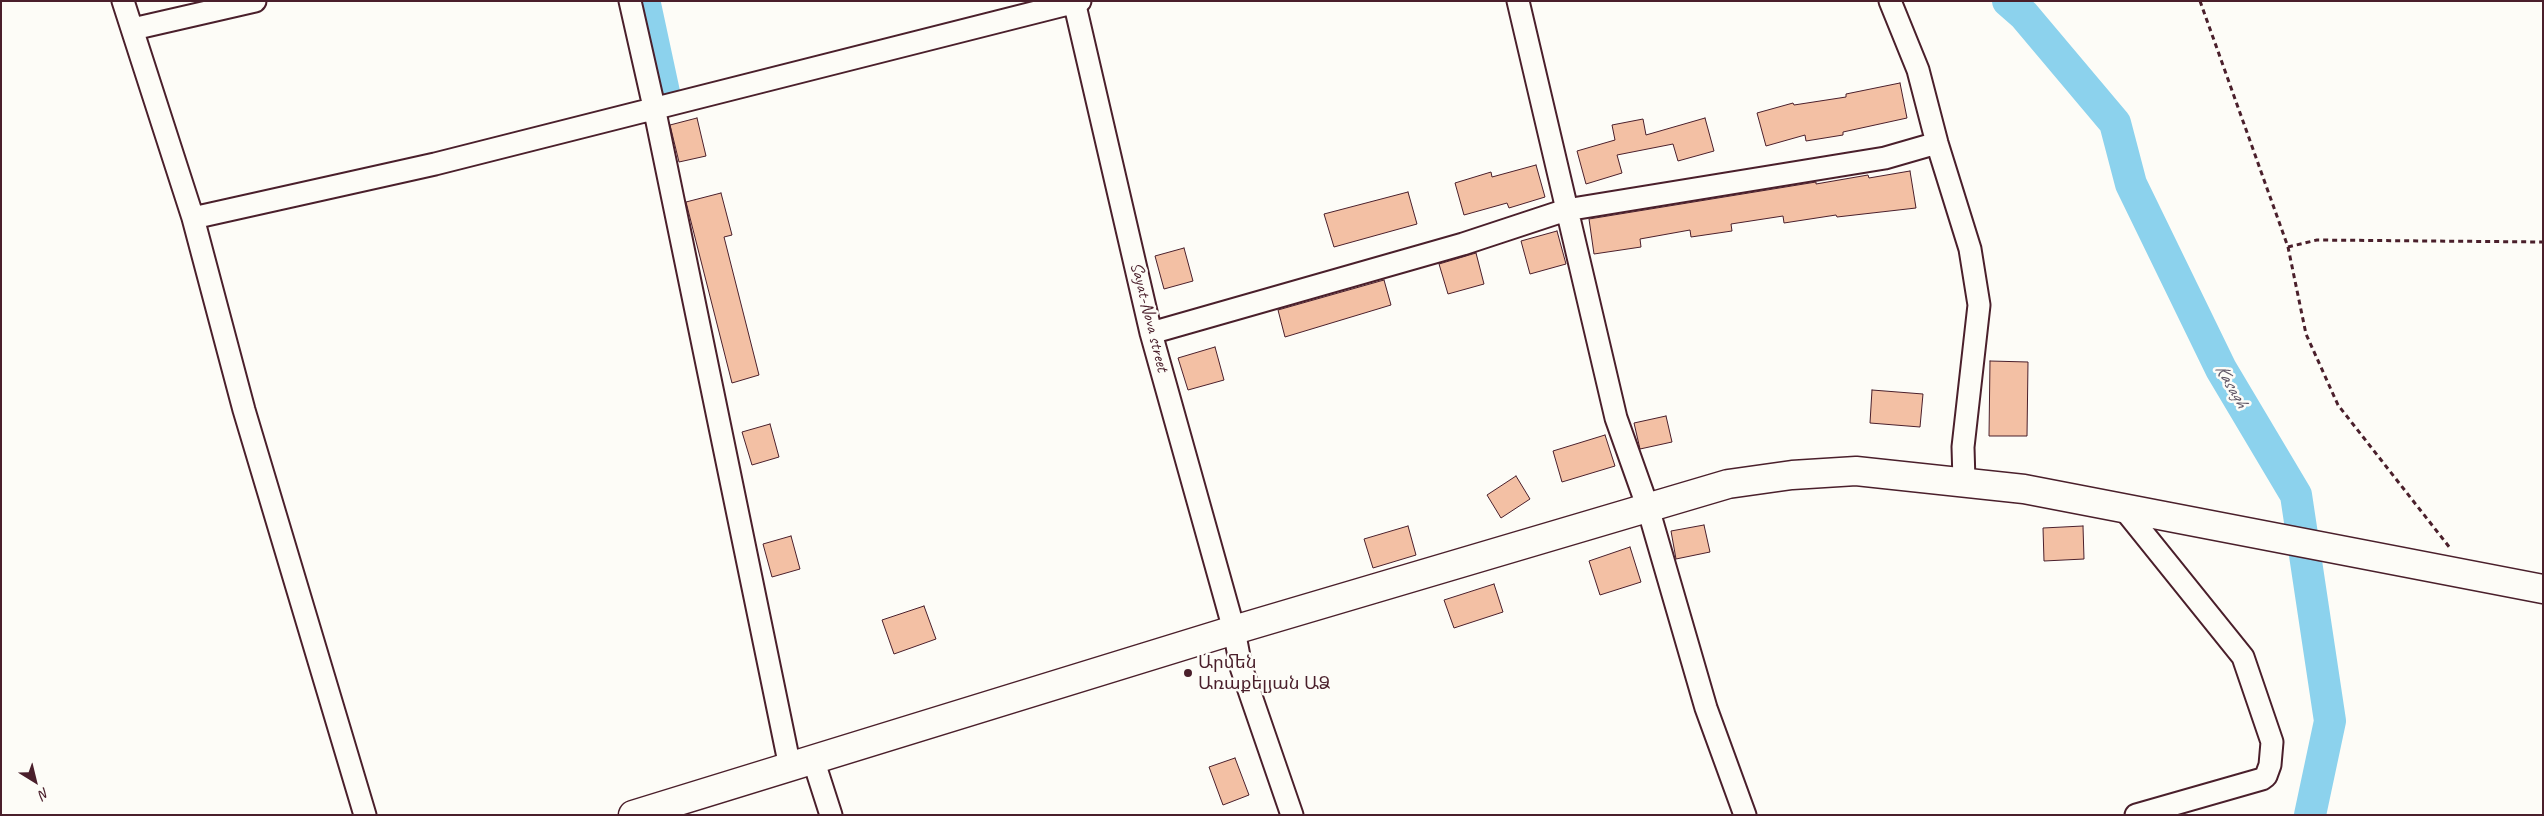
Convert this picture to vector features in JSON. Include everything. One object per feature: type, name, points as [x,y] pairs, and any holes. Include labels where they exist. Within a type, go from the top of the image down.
[{"type":"main road","points":[[633,815],[1234,630],[1728,484],[1792,476],[1856,471],[2024,490],[2206,523],[2472,577],[2543,589]]},
{"type":"street","points":[[123,1],[193,218],[244,410],[365,815]]},
{"type":"street","points":[[133,29],[255,1]]},
{"type":"street","points":[[630,1],[802,763],[831,815]]},
{"type":"street","points":[[1518,1],[1616,418],[1648,508],[1706,708],[1745,815]]},
{"type":"street","points":[[1890,1],[1918,70],[1937,143],[1970,248],[1978,305],[1963,447],[1964,482]]},
{"type":"street","points":[[193,218],[435,164],[654,107],[1076,2]]},
{"type":"street","name":"Sayat-Nova street","points":[[1076,2],[1151,333],[1234,630],[1241,667],[1292,815]]},
{"type":"street","points":[[1151,333],[1463,244],[1566,210],[1885,158],[1937,143]]},
{"type":"street","points":[[2123,508],[2242,656],[2272,742],[2270,765],[2266,776],[2262,779],[2136,815]]},
{"type":"path","points":[[2200,1],[2288,247],[2306,334],[2338,405],[2472,577]]},
{"type":"path","points":[[2288,247],[2317,240],[2543,242]]},
{"type":"building","points":[[1900,83],[1907,118],[1843,132],[1843,135],[1806,141],[1805,135],[1766,146],[1757,113],[1793,103],[1794,105],[1846,97],[1846,94]]},
{"type":"building","points":[[697,118],[706,156],[679,162],[670,125]]},
{"type":"building","points":[[1705,118],[1714,151],[1678,161],[1673,144],[1617,155],[1622,173],[1586,184],[1577,151],[1615,140],[1612,125],[1643,119],[1646,135]]},
{"type":"building","points":[[1536,165],[1545,197],[1509,208],[1507,203],[1464,215],[1455,183],[1491,172],[1492,177]]},
{"type":"building","points":[[1910,171],[1916,208],[1837,217],[1836,215],[1784,223],[1783,216],[1731,224],[1732,231],[1691,237],[1690,230],[1640,239],[1641,247],[1594,254],[1589,219],[1816,182],[1816,184],[1868,175],[1869,178]]},
{"type":"building","points":[[1408,192],[1417,224],[1334,247],[1324,214]]},
{"type":"building","points":[[721,193],[732,235],[724,237],[759,375],[732,383],[686,202]]},
{"type":"building","points":[[1557,231],[1566,264],[1530,274],[1521,241]]},
{"type":"building","points":[[1184,248],[1193,281],[1164,289],[1155,256]]},
{"type":"building","points":[[1476,253],[1484,284],[1448,294],[1439,264]]},
{"type":"building","points":[[1384,280],[1391,305],[1285,337],[1278,310]]},
{"type":"building","points":[[1215,347],[1224,380],[1188,390],[1178,358]]},
{"type":"building","points":[[1990,361],[2028,362],[2027,436],[1989,436]]},
{"type":"building","points":[[1872,390],[1923,394],[1920,427],[1870,423]]},
{"type":"building","points":[[1666,416],[1672,442],[1640,449],[1634,423]]},
{"type":"building","points":[[770,424],[779,457],[752,465],[742,432]]},
{"type":"building","points":[[1605,435],[1615,466],[1562,482],[1553,451]]},
{"type":"building","points":[[1516,476],[1530,499],[1501,518],[1487,495]]},
{"type":"building","points":[[1704,525],[1710,552],[1676,559],[1671,531]]},
{"type":"building","points":[[1408,526],[1416,555],[1373,568],[1364,539]]},
{"type":"building","points":[[2083,526],[2084,559],[2044,561],[2043,528]]},
{"type":"building","points":[[791,536],[800,569],[772,577],[763,544]]},
{"type":"building","points":[[1630,547],[1641,582],[1600,595],[1589,561]]},
{"type":"building","points":[[1494,584],[1503,612],[1454,628],[1444,600]]},
{"type":"building","points":[[924,606],[936,639],[894,654],[882,620]]},
{"type":"building","points":[[1235,758],[1249,795],[1223,805],[1209,767]]},
{"type":"waterway","points":[[651,1],[671,94]]},
{"type":"waterway","name":"Kasagh","points":[[2008,1],[2024,15],[2115,123],[2131,184],[2221,369],[2296,495],[2330,721],[2310,815]]},
{"type":"place","name":"Արմեն Առաքելյան ԱՁ","points":[[1188,673]]}]
